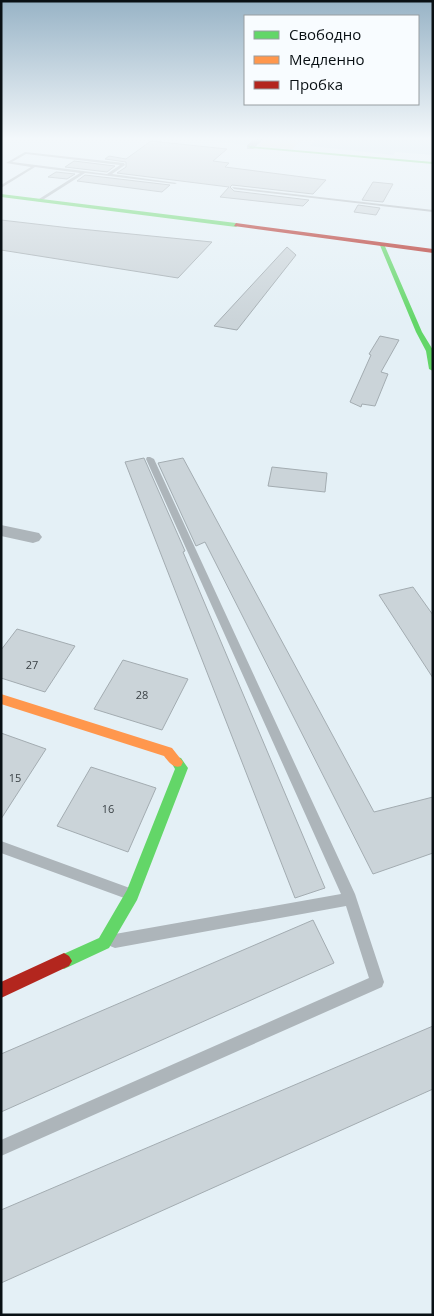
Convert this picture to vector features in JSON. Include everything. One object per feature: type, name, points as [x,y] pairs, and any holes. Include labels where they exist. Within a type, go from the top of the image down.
[{"type":"street","points":[[36,199],[433,251]]},
{"type":"street","points":[[381,244],[419,332],[430,351],[433,369]]},
{"type":"street","points":[[1,530],[34,537]]},
{"type":"street","points":[[1,699],[168,752],[182,768],[132,895],[104,943],[1,990]]},
{"type":"lane","points":[[333,199],[433,211]]},
{"type":"lane","points":[[1,1148],[377,982],[350,898],[150,459]]},
{"type":"lane","points":[[1,847],[132,895]]},
{"type":"lane","points":[[104,943],[350,898]]},
{"type":"building","points":[[242,199],[309,200],[303,206]]},
{"type":"building","points":[[362,199],[384,199],[383,202]]},
{"type":"building","points":[[358,205],[380,208],[376,215],[354,212]]},
{"type":"building","points":[[1,220],[212,242],[178,278],[1,250]]},
{"type":"building","points":[[287,247],[296,255],[237,330],[214,326]]},
{"type":"building","points":[[380,336],[399,340],[381,372],[388,374],[375,406],[362,404],[361,407],[350,402],[371,355],[369,354]]},
{"type":"building","points":[[144,458],[185,551],[183,552],[325,888],[295,898],[125,462]]},
{"type":"building","points":[[183,458],[374,812],[433,797],[433,853],[373,874],[205,542],[196,546],[158,463]]},
{"type":"building","points":[[272,467],[327,473],[325,492],[268,486]]},
{"type":"building","points":[[413,587],[433,615],[433,678],[379,595]]},
{"type":"building","points":[[17,629],[75,646],[45,692],[1,678],[1,650]]},
{"type":"building","points":[[123,660],[188,679],[162,730],[94,709]]},
{"type":"building","points":[[1,733],[46,749],[1,819]]},
{"type":"building","points":[[91,767],[156,788],[128,852],[57,826]]},
{"type":"building","points":[[313,920],[334,963],[1,1112],[1,1054]]},
{"type":"building","points":[[433,1026],[433,1089],[1,1283],[1,1210]]},
{"type":"traffic: fast","points":[[36,199],[236,225]]},
{"type":"traffic: fast","points":[[381,244],[419,332],[430,351],[433,369]]},
{"type":"traffic: fast","points":[[64,961],[104,943],[132,895],[182,768],[177,762]]},
{"type":"traffic: slow","points":[[1,699],[168,752],[177,762]]},
{"type":"traffic: jam","points":[[236,225],[433,251]]},
{"type":"traffic: jam","points":[[1,990],[64,961]]}]
